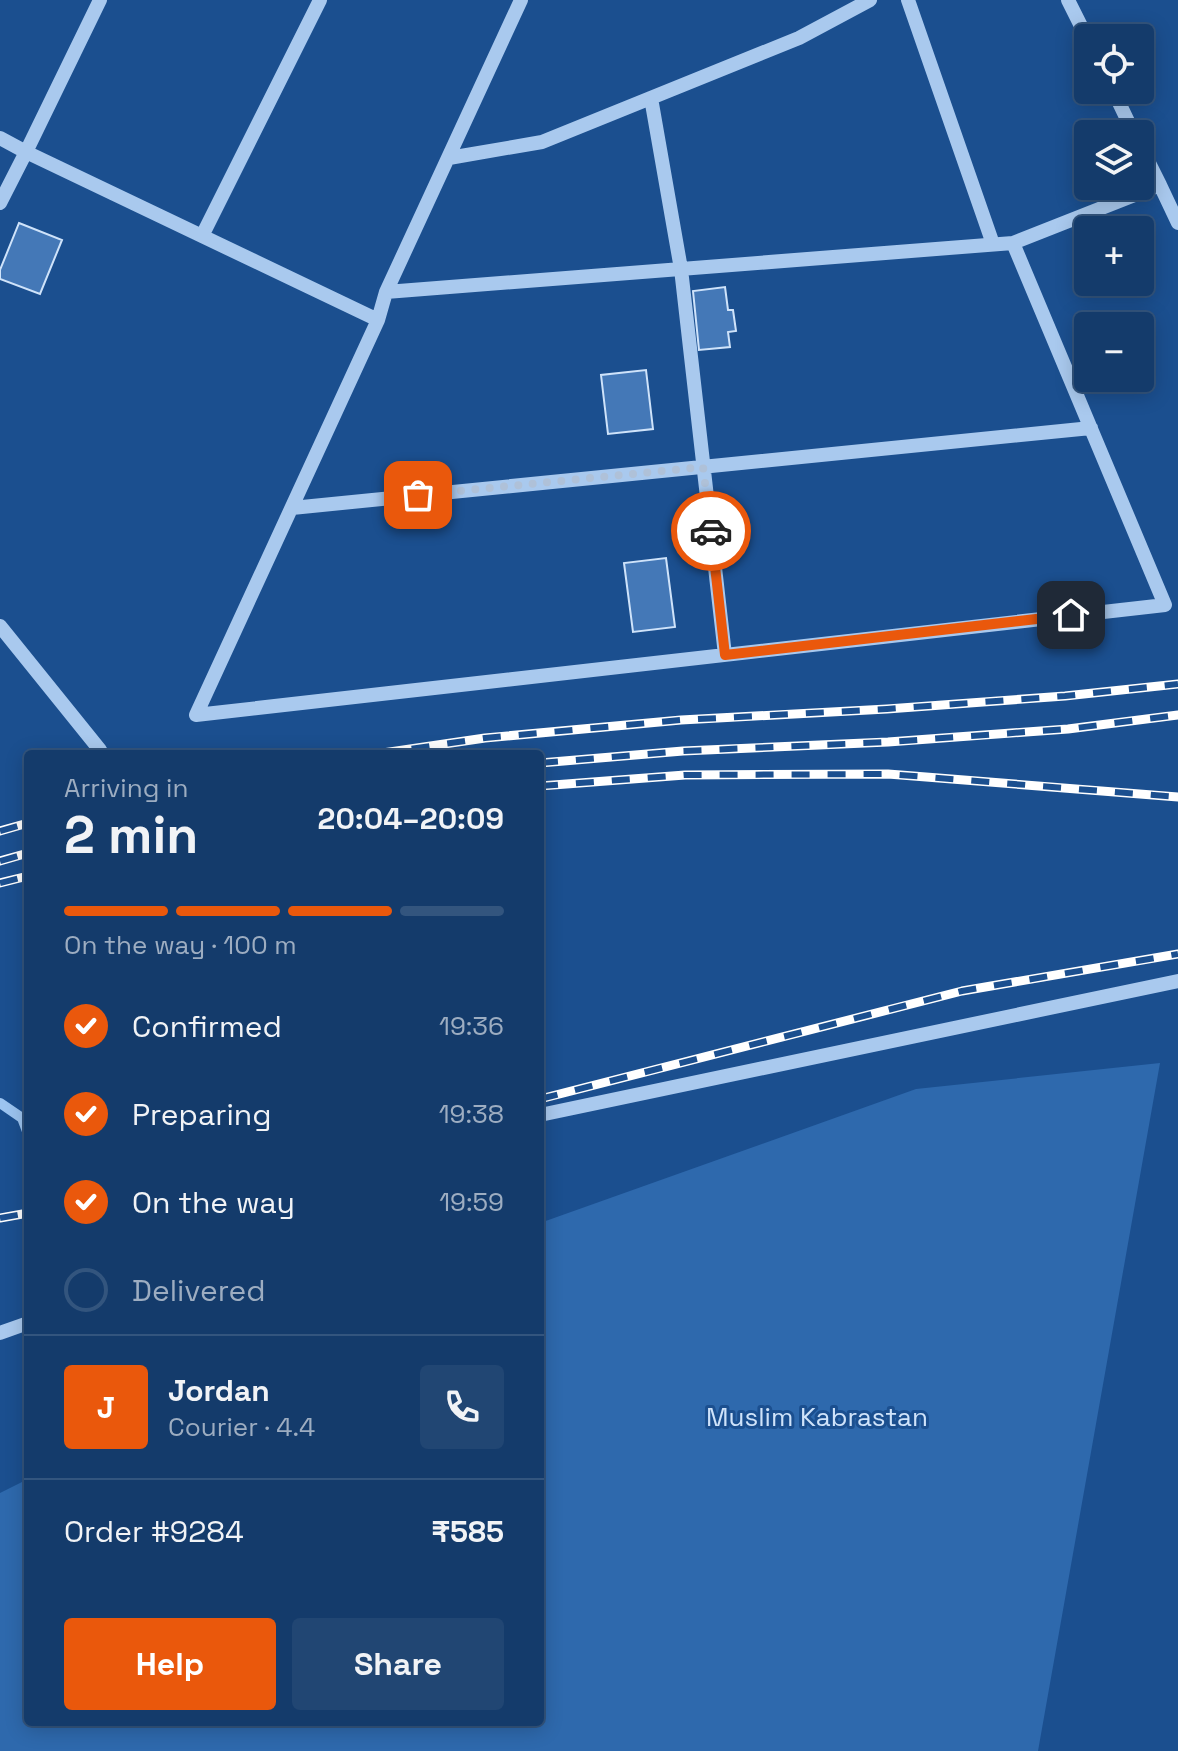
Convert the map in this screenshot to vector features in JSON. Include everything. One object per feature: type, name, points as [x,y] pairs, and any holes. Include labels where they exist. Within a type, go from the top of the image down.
[{"type":"street","points":[[0,203],[100,0]]},
{"type":"street","points":[[202,236],[320,0]]},
{"type":"street","points":[[521,0],[196,715],[1172,603],[1091,428],[1013,243]]},
{"type":"street","points":[[449,158],[542,142],[799,38],[870,0]]},
{"type":"street","points":[[908,0],[993,244]]},
{"type":"street","points":[[1068,0],[1080,24]]},
{"type":"street","points":[[651,98],[681,269],[725,655]]},
{"type":"street","points":[[0,138],[378,320]]},
{"type":"street","points":[[1154,173],[1178,223]]},
{"type":"street","points":[[386,292],[1013,243],[1160,185]]},
{"type":"street","points":[[292,508],[1091,428]]},
{"type":"street","points":[[0,626],[100,750]]},
{"type":"street","points":[[544,1114],[1178,981]]},
{"type":"street","points":[[0,1333],[24,1324]]},
{"type":"green space","name":"Muslim Kabrastan","points":[[1160,1063],[1038,1751],[0,1751],[0,1493],[24,1481],[24,1726],[544,1726],[544,1222],[916,1089]]},
{"type":"building","points":[[19,223],[62,240],[40,294],[0,279],[0,270]]},
{"type":"building","points":[[725,287],[728,310],[733,310],[736,331],[728,332],[730,347],[699,350],[693,291]]},
{"type":"building","points":[[646,370],[653,429],[608,434],[601,375]]},
{"type":"building","points":[[666,558],[675,627],[633,632],[624,563]]},
{"type":"waterway","points":[[0,1103],[22,1118],[24,1123]]},
{"type":"railway","points":[[403,750],[485,738],[681,720],[887,709],[1178,684]]},
{"type":"railway","points":[[544,763],[683,751],[888,742],[1068,729],[1178,715]]},
{"type":"railway","points":[[544,786],[685,775],[888,774],[1178,797]]},
{"type":"railway","points":[[0,831],[24,824]]},
{"type":"railway","points":[[0,861],[24,854]]},
{"type":"railway","points":[[0,883],[24,877]]},
{"type":"railway","points":[[544,1098],[962,991],[1178,954]]},
{"type":"railway","points":[[0,1218],[24,1214]]},
{"type":"way so far","points":[[418,495],[703,467],[711,531]]},
{"type":"route","points":[[711,531],[725,655],[1071,615]]}]
